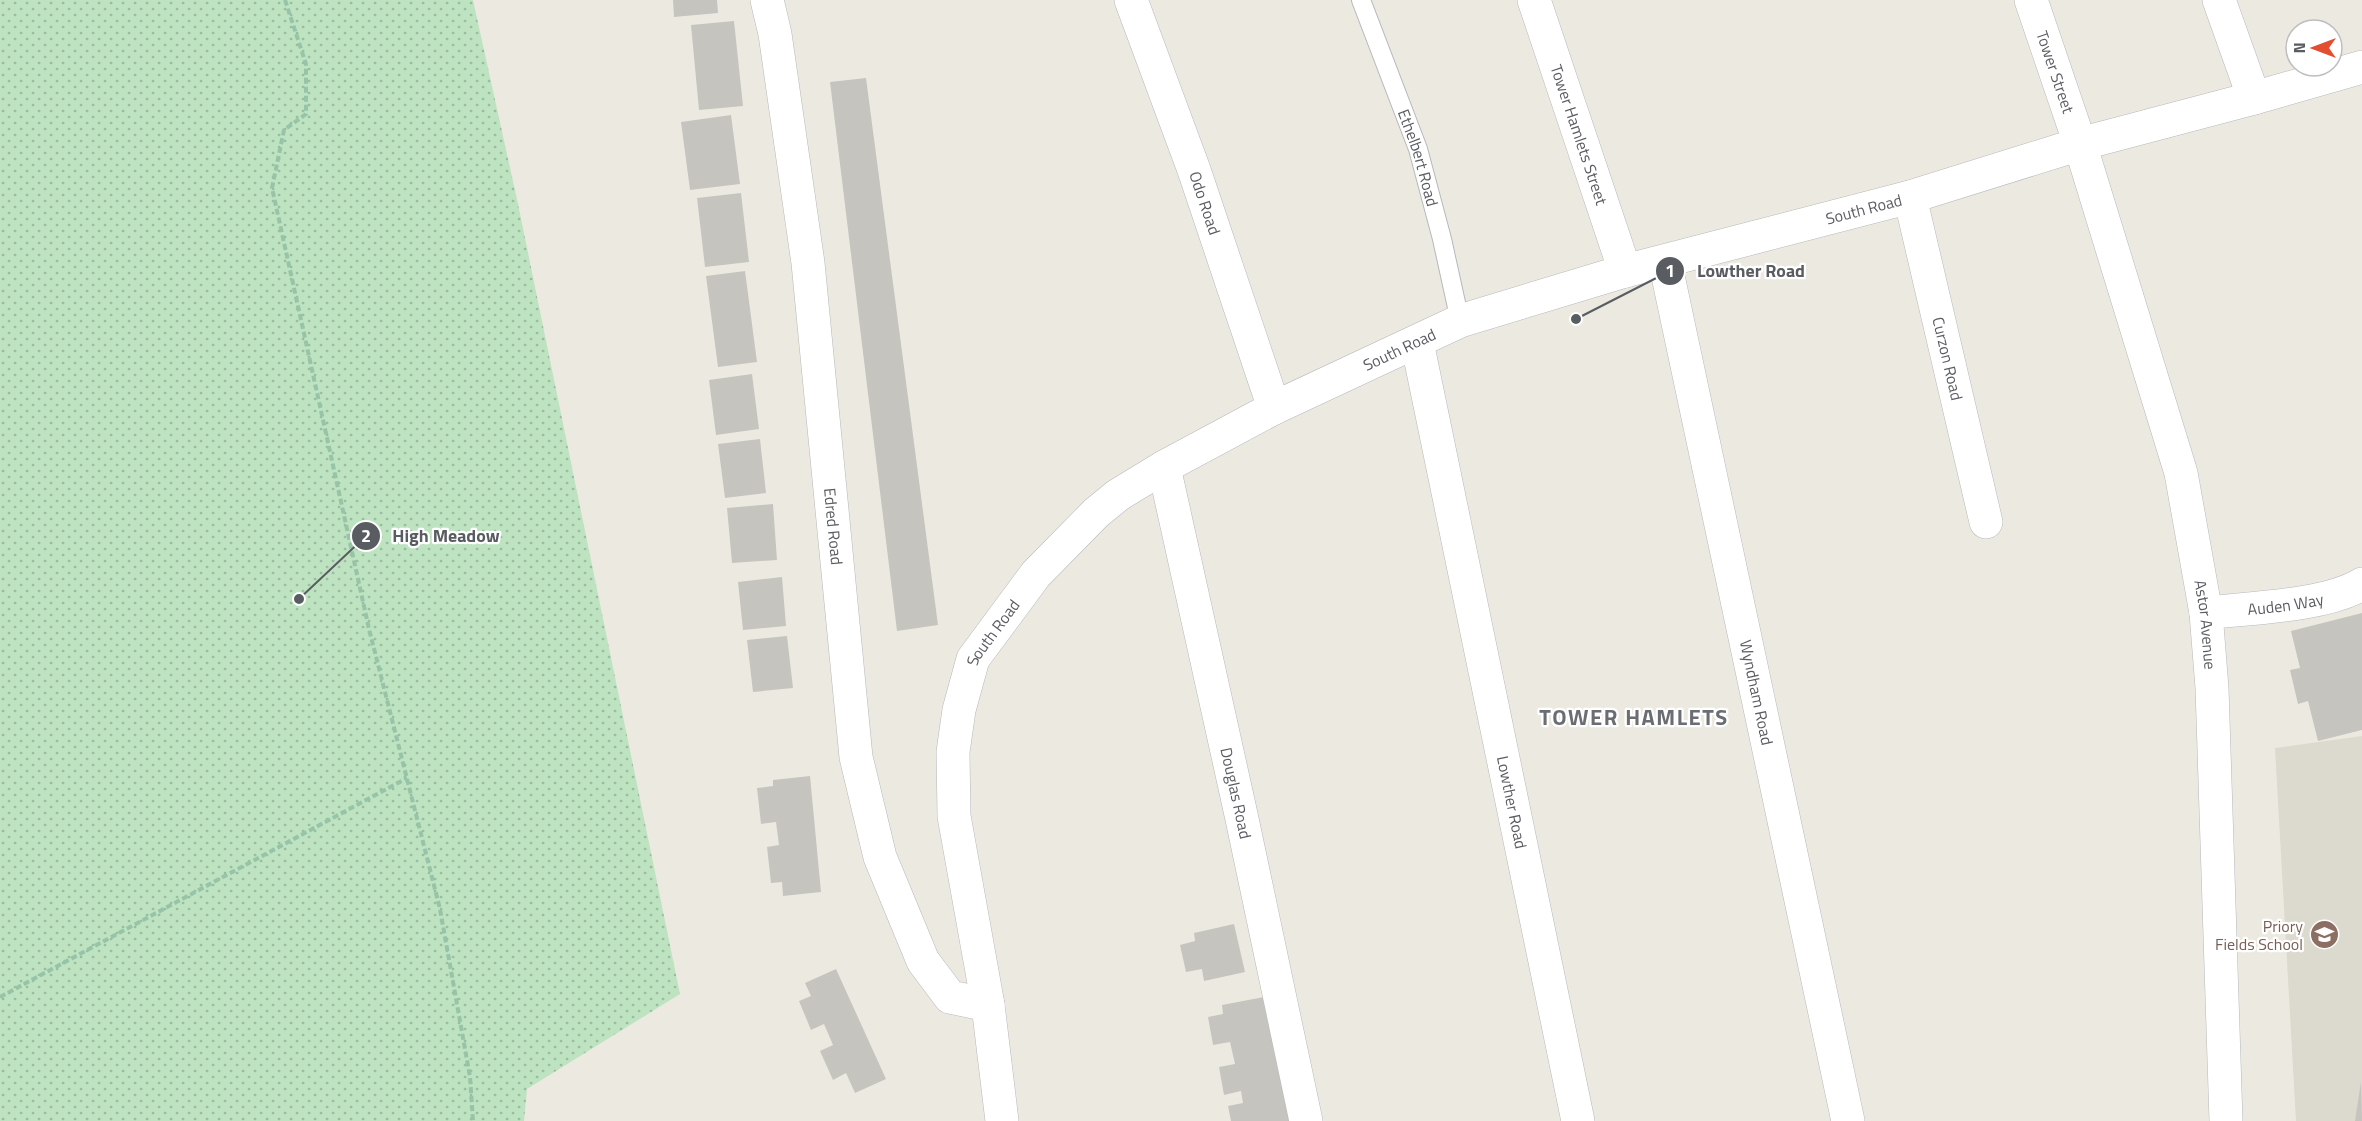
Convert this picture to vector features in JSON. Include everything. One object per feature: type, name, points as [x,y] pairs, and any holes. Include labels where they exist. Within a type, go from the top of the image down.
[{"type":"street","name":"Edred Road","points":[[767,0],[775,34],[808,263],[856,757],[880,857],[923,961],[950,997],[988,1005]]},
{"type":"street","name":"Odo Road","points":[[1131,0],[1194,170],[1274,408]]},
{"type":"street","name":"Tower Hamlets Street","points":[[1534,0],[1625,271]]},
{"type":"street","name":"Tower Street","points":[[2031,0],[2080,144]]},
{"type":"street","points":[[2219,0],[2254,98]]},
{"type":"street","name":"South Road","points":[[1002,1121],[988,1005],[954,816],[953,752],[959,710],[973,660],[1036,574],[1096,513],[1118,495],[1164,467],[1274,408],[1460,321],[1625,271],[1910,197],[2080,144],[2362,67]]},
{"type":"street","name":"Astor Avenue","points":[[2080,144],[2181,474],[2206,613],[2213,699],[2226,1121]]},
{"type":"street","name":"Curzon Road","points":[[1910,197],[1986,522]]},
{"type":"street","name":"Wyndham Road","points":[[1665,262],[1848,1121]]},
{"type":"street","name":"Lowther Road","points":[[1418,342],[1578,1121]]},
{"type":"street","name":"Douglas Road","points":[[1164,467],[1306,1121]]},
{"type":"street","name":"Auden Way","points":[[2206,613],[2324,599],[2362,584]]},
{"type":"lane","name":"Ethelbert Road","points":[[1361,0],[1418,149],[1442,239],[1460,321]]},
{"type":"path","points":[[285,0],[306,64],[306,114],[284,130],[272,189],[369,629],[440,909],[470,1077],[473,1121]]},
{"type":"path","points":[[0,997],[407,778]]},
{"type":"shaded area","name":"Priory Fields School","points":[[2362,736],[2362,1121],[2296,1121],[2275,748]]},
{"type":"green space","points":[[0,0],[473,0],[518,204],[680,994],[527,1089],[524,1121],[0,1121]]},
{"type":"building","points":[[673,0],[717,0],[718,13],[674,17]]},
{"type":"building","points":[[734,21],[743,106],[699,110],[691,25]]},
{"type":"building","points":[[866,78],[938,625],[897,631],[830,82]]},
{"type":"building","points":[[731,115],[740,184],[690,190],[681,122]]},
{"type":"building","points":[[741,193],[749,262],[705,267],[697,198]]},
{"type":"building","points":[[745,271],[757,362],[718,367],[706,276]]},
{"type":"building","points":[[752,374],[759,429],[716,435],[709,380]]},
{"type":"building","points":[[760,439],[766,493],[725,498],[718,444]]},
{"type":"building","points":[[773,504],[777,560],[732,563],[727,508]]},
{"type":"building","points":[[782,577],[786,626],[743,630],[738,582]]},
{"type":"building","points":[[2362,613],[2362,730],[2318,741],[2308,701],[2298,704],[2290,670],[2300,668],[2291,631]]},
{"type":"building","points":[[787,636],[793,688],[753,692],[747,640]]},
{"type":"building","points":[[810,776],[821,892],[783,896],[782,882],[771,883],[767,847],[779,845],[776,822],[761,824],[757,788],[773,786],[773,780]]},
{"type":"building","points":[[1234,924],[1245,972],[1204,981],[1202,969],[1186,972],[1180,945],[1195,941],[1194,933]]},
{"type":"building","points":[[836,969],[886,1079],[855,1093],[846,1073],[833,1080],[820,1051],[833,1045],[824,1024],[811,1030],[799,1001],[811,996],[805,983]]},
{"type":"building","points":[[1264,997],[1289,1121],[1231,1121],[1228,1106],[1243,1103],[1241,1091],[1224,1095],[1219,1067],[1235,1064],[1230,1042],[1213,1045],[1208,1017],[1223,1014],[1222,1005]]},
{"type":"building","points":[[2361,1082],[2362,1121],[2355,1121]]},
{"type":"place","name":"Lowther Road","points":[[1576,319]]},
{"type":"place","name":"High Meadow","points":[[299,599]]},
{"type":"place","name":"Priory Fields School","points":[[2324,935]]},
{"type":"district","name":"TOWER HAMLETS","points":[[1634,717]]}]
